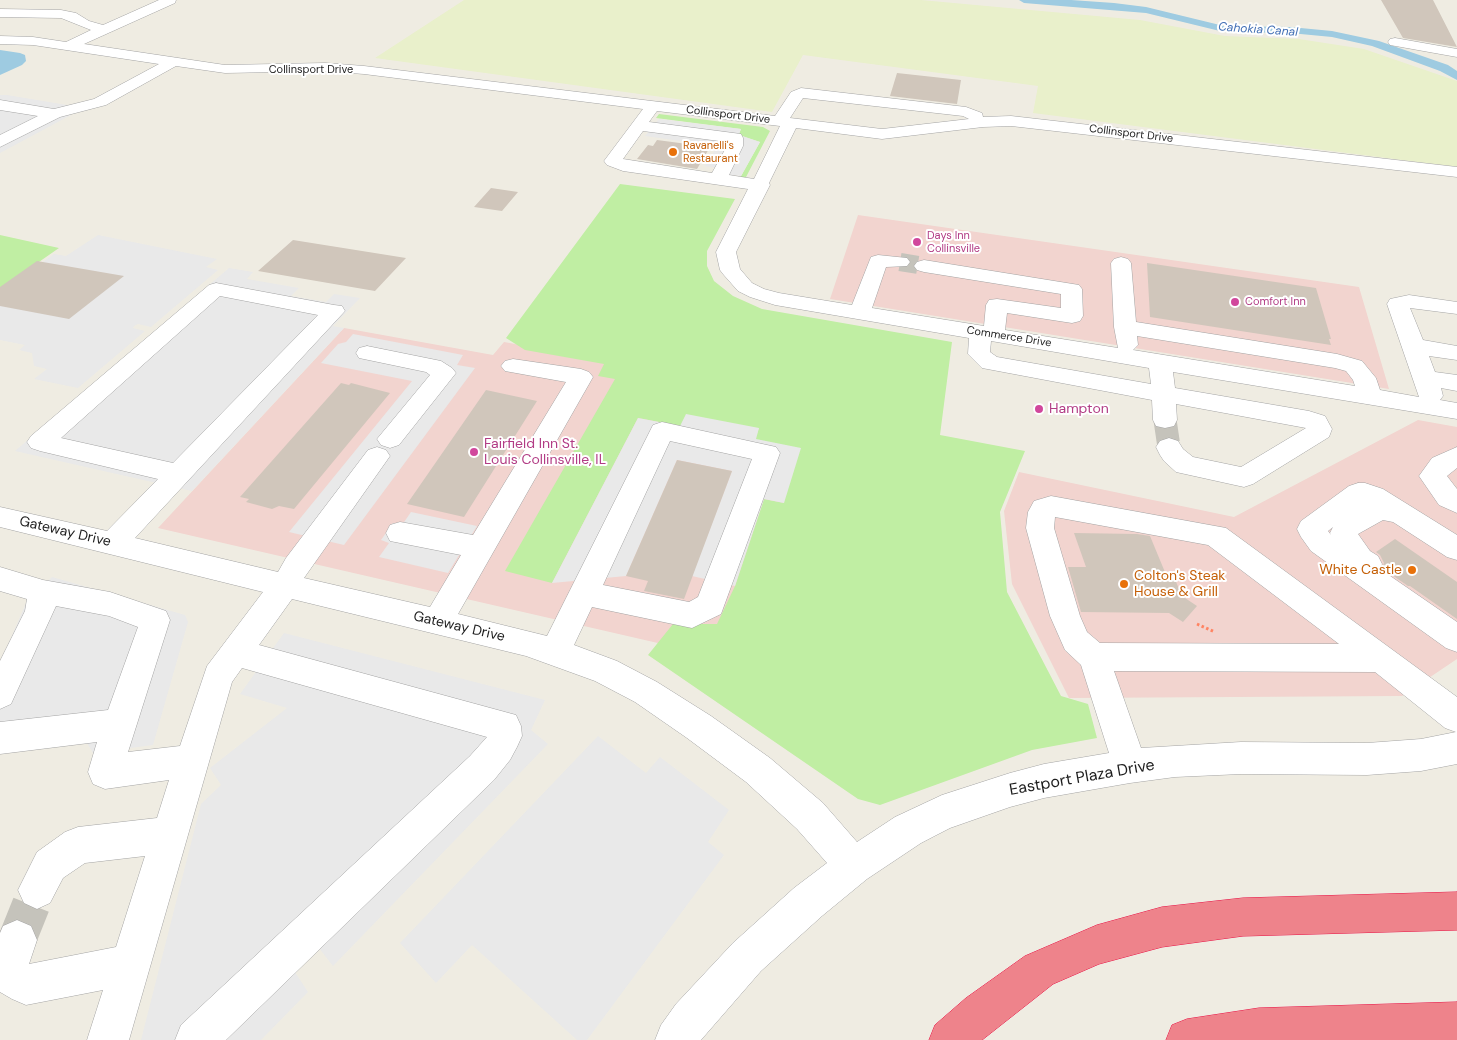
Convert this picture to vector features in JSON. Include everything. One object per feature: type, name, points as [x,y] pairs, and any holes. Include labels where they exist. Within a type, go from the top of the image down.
[{"type":"highway","points":[[950,1040],[981,1012],[1039,970],[1096,945],[1162,927],[1243,917],[1457,911]]},
{"type":"highway","points":[[1187,1040],[1259,1029],[1457,1023]]},
{"type":"street","points":[[0,8],[22,0]]},
{"type":"street","points":[[68,46],[170,0]]},
{"type":"street","points":[[0,13],[61,14],[71,16],[84,24],[105,30]]},
{"type":"street","name":"Collinsport Drive","points":[[0,40],[33,41],[173,62],[248,70],[325,67],[364,70],[889,134],[983,122],[1023,121],[1457,172]]},
{"type":"street","points":[[1396,42],[1457,53]]},
{"type":"street","points":[[1432,49],[1457,64]]},
{"type":"street","points":[[0,142],[54,114],[100,102],[173,62]]},
{"type":"street","name":"Commerce Drive","points":[[983,122],[973,114],[966,112],[810,93],[796,95],[761,185],[726,252],[727,264],[736,279],[745,287],[775,299],[1457,411]]},
{"type":"street","points":[[0,105],[54,114]]},
{"type":"street","points":[[653,106],[613,161],[623,166],[761,185]]},
{"type":"street","points":[[638,126],[735,138],[735,146],[718,179]]},
{"type":"street","points":[[860,312],[878,261],[900,262]]},
{"type":"street","points":[[1121,263],[1128,356]]},
{"type":"street","points":[[924,266],[1072,288],[1073,347]]},
{"type":"street","points":[[112,544],[334,311],[216,289],[40,442],[178,474]]},
{"type":"street","points":[[1434,407],[1426,378],[1398,304],[1409,301],[1457,308]]},
{"type":"street","points":[[1072,316],[997,305],[979,354],[990,363],[1309,419],[1316,422],[1320,429],[1320,431],[1244,476],[1185,465],[1173,455],[1169,447]]},
{"type":"street","points":[[1125,327],[1337,360],[1354,366],[1364,378],[1370,396]]},
{"type":"street","points":[[1414,346],[1457,353]]},
{"type":"street","points":[[108,1040],[218,676],[285,585],[296,566],[384,448],[444,372],[433,366],[367,353]]},
{"type":"street","points":[[1160,361],[1165,420]]},
{"type":"street","points":[[437,622],[581,377],[513,366]]},
{"type":"street","points":[[1426,378],[1457,383]]},
{"type":"street","points":[[555,652],[583,593],[662,431],[767,453],[710,605],[692,615],[583,593]]},
{"type":"street","points":[[1433,474],[1441,465],[1457,456]]},
{"type":"street","points":[[1433,474],[1457,487]]},
{"type":"street","points":[[1433,474],[1448,498],[1457,503]]},
{"type":"street","points":[[1457,550],[1374,496],[1358,493],[1311,529],[1321,543],[1457,639]]},
{"type":"street","points":[[1130,766],[1094,657],[1076,641],[1063,607],[1040,528],[1044,508],[1051,506],[1216,536],[1381,658],[1457,717]]},
{"type":"street","points":[[1401,513],[1380,509],[1360,518],[1347,526],[1344,533],[1348,544],[1360,558],[1448,616],[1457,626]]},
{"type":"street","name":"Gateway Drive","points":[[0,517],[437,622],[555,652],[606,671],[646,692],[699,727],[758,770],[810,816],[854,866]]},
{"type":"street","points":[[400,533],[481,548]]},
{"type":"street","points":[[0,578],[43,592],[110,604],[155,620],[106,772],[192,761]]},
{"type":"street","points":[[0,694],[40,611],[43,592]]},
{"type":"street","points":[[196,1040],[482,768],[498,749],[505,736],[504,726],[235,652]]},
{"type":"street","points":[[1094,657],[1381,658]]},
{"type":"street","points":[[0,738],[120,724]]},
{"type":"street","name":"Eastport Plaza Drive","points":[[676,1040],[747,957],[808,902],[854,866],[908,830],[942,813],[1010,790],[1044,781],[1130,766],[1241,758],[1367,759],[1421,755],[1457,748]]},
{"type":"street","points":[[37,890],[50,865],[78,845],[170,835]]},
{"type":"street","points":[[17,940],[6,973],[26,985],[130,964]]},
{"type":"shaded area","points":[[0,95],[79,107],[67,114],[71,115],[0,153]]},
{"type":"shaded area","points":[[659,119],[741,129],[739,134],[760,142],[741,176],[714,173],[716,168],[705,166],[716,148],[728,150],[731,143],[726,142],[723,147],[645,136]]},
{"type":"shaded area","points":[[858,215],[1359,287],[1389,389],[830,299]]},
{"type":"shaded area","points":[[98,235],[217,259],[206,267],[218,270],[151,327],[138,324],[134,326],[133,328],[145,331],[78,388],[34,379],[47,369],[34,366],[32,353],[19,350],[25,345],[0,340],[0,292],[54,254],[66,256]]},
{"type":"shaded area","points":[[229,268],[253,272],[247,279],[299,288],[291,296],[326,302],[334,294],[360,298],[333,326],[344,328],[192,491],[15,451]]},
{"type":"shaded area","points":[[344,328],[493,355],[504,342],[626,364],[818,439],[749,664],[158,528]]},
{"type":"shaded area","points":[[353,334],[463,355],[457,365],[475,368],[344,545],[289,532],[412,381],[321,363],[338,344],[346,342]]},
{"type":"shaded area","points":[[686,414],[759,428],[756,439],[801,448],[784,503],[764,499],[735,586],[692,576],[732,471],[677,460],[626,576],[552,583],[638,418],[680,426]]},
{"type":"shaded area","points":[[1418,420],[1457,427],[1457,659],[1402,696],[1069,698],[1012,584],[1004,511],[1019,472],[1234,517]]},
{"type":"shaded area","points":[[411,512],[477,526],[448,573],[379,557],[389,543],[381,540],[393,523],[402,525]]},
{"type":"shaded area","points":[[52,577],[185,615],[188,622],[153,745],[93,753],[87,743],[0,754],[0,664],[26,603]]},
{"type":"shaded area","points":[[284,633],[545,700],[531,730],[548,744],[333,966],[315,943],[291,966],[308,992],[261,1040],[141,1040],[201,804],[221,785],[210,768],[287,708],[240,694]]},
{"type":"shaded area","points":[[598,736],[646,773],[660,757],[729,810],[708,842],[724,855],[587,1040],[577,1040],[472,945],[436,983],[400,943]]},
{"type":"green space","points":[[464,0],[921,0],[1140,20],[1225,36],[1299,39],[1364,49],[1457,81],[1457,167],[1033,113],[1038,86],[803,55],[772,112],[375,58]]},
{"type":"green space","points":[[659,114],[763,127],[770,131],[745,179],[740,178],[760,142],[739,134],[741,129],[656,118]]},
{"type":"green space","points":[[620,184],[735,199],[707,251],[707,266],[714,281],[733,296],[762,309],[952,342],[940,435],[1025,451],[1000,512],[1007,592],[1061,696],[1088,704],[1097,738],[1032,750],[880,805],[858,799],[648,655],[673,624],[717,624],[735,586],[764,499],[784,503],[755,439],[759,428],[680,426],[638,418],[552,583],[505,571],[615,379],[598,376],[604,364],[525,350],[506,338]]},
{"type":"green space","points":[[0,235],[59,248],[0,289]]},
{"type":"water","points":[[0,50],[25,55],[26,61],[22,65],[0,75]]},
{"type":"building","points":[[1381,0],[1433,0],[1457,47],[1403,38]]},
{"type":"building","points":[[897,73],[961,80],[957,104],[890,96]]},
{"type":"building","name":"Ravanelli's Restaurant","points":[[657,140],[710,147],[697,169],[637,159],[648,145],[653,146]]},
{"type":"building","points":[[491,188],[518,192],[502,211],[474,207]]},
{"type":"building","points":[[293,240],[406,258],[375,291],[258,271]]},
{"type":"building","points":[[37,261],[124,276],[69,319],[0,306],[0,287]]},
{"type":"building","name":"Comfort Inn","points":[[1147,263],[1316,288],[1331,339],[1329,339],[1331,345],[1150,317]]},
{"type":"building","points":[[341,383],[349,385],[351,383],[390,393],[294,509],[279,506],[272,509],[246,502],[249,499],[240,497]]},
{"type":"building","name":"Fairfield Inn St. Louis Collinsville, IL","points":[[486,390],[537,401],[464,517],[407,504]]},
{"type":"building","points":[[677,460],[732,471],[684,599],[644,591],[648,581],[626,576]]},
{"type":"building","name":"Colton's Steak House & Grill","points":[[1074,533],[1150,536],[1167,577],[1174,577],[1182,596],[1197,606],[1183,622],[1169,613],[1081,612],[1068,567],[1086,567]]},
{"type":"building","name":"White Castle","points":[[1395,539],[1457,582],[1457,619],[1382,568],[1384,563],[1376,552]]},
{"type":"waterway","name":"Cahokia Canal","points":[[1024,0],[1146,10],[1224,29],[1290,30],[1332,34],[1375,43],[1444,68],[1457,76]]},
{"type":"tunnel","points":[[900,262],[924,266]]},
{"type":"tunnel","points":[[1165,420],[1169,447]]},
{"type":"tunnel","points":[[17,940],[37,890]]},
{"type":"place","name":"Ravanelli's Restaurant","points":[[673,152]]},
{"type":"place","name":"Days Inn Collinsville","points":[[917,242]]},
{"type":"place","name":"Comfort Inn","points":[[1235,302]]},
{"type":"place","name":"Hampton","points":[[1039,409]]},
{"type":"place","name":"Fairfield Inn St. Louis Collinsville, IL","points":[[474,452]]},
{"type":"place","name":"White Castle","points":[[1412,570]]},
{"type":"place","name":"Colton's Steak House & Grill","points":[[1124,584]]}]
